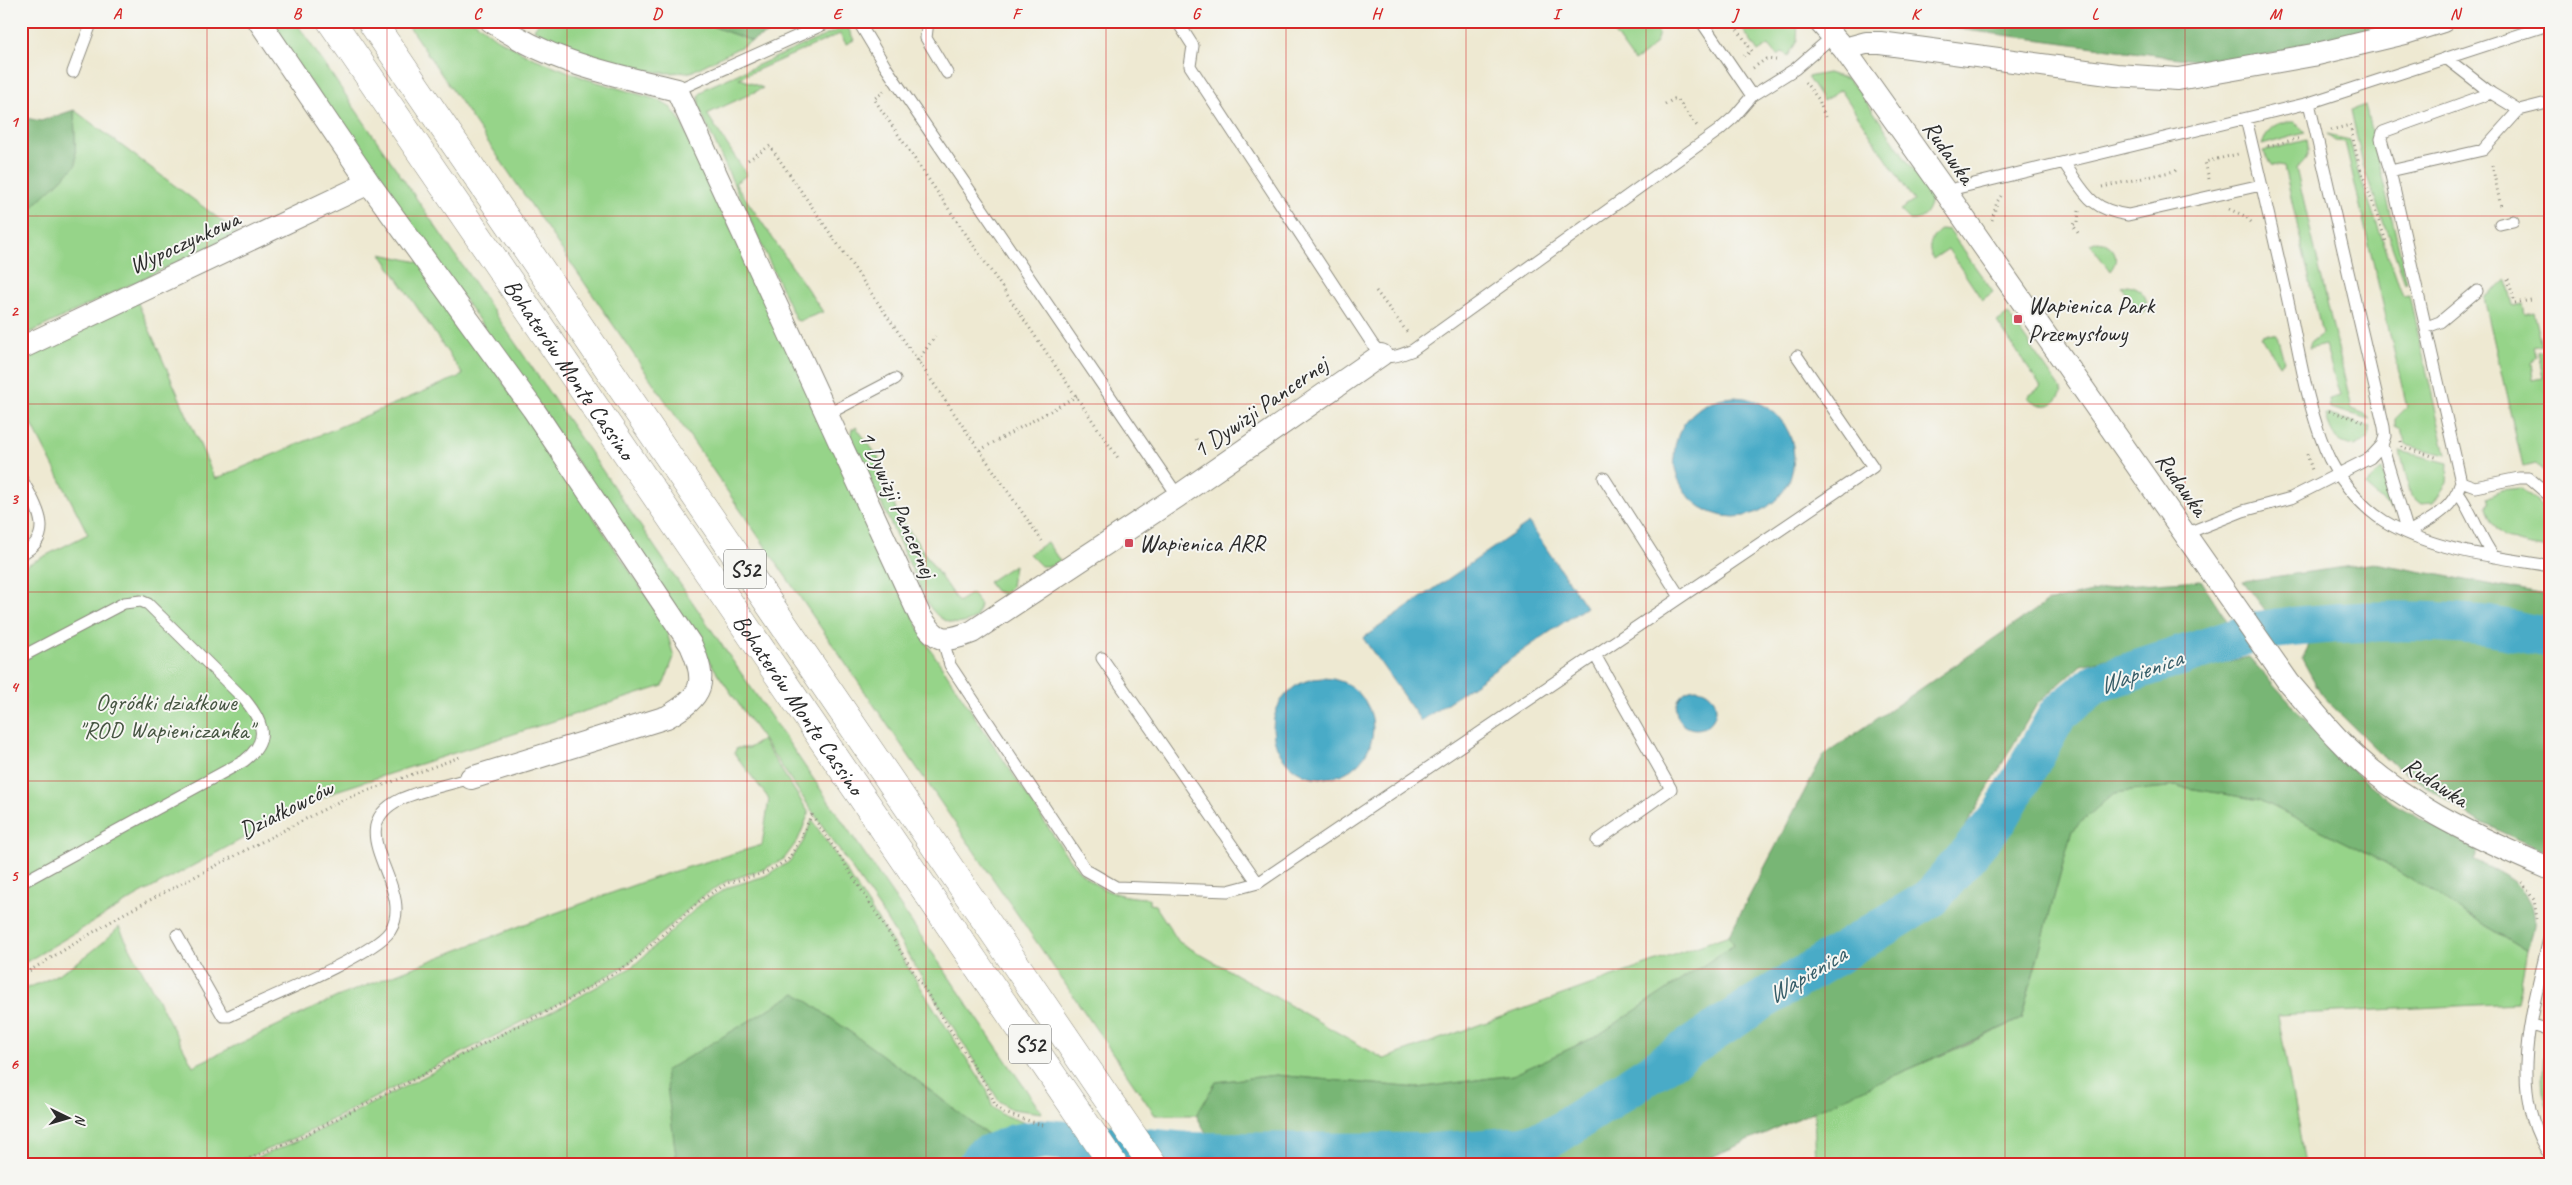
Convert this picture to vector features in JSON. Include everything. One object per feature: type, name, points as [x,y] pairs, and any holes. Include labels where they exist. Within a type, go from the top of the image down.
[{"type":"highway","name":"Bohaterów Monte Cassino","points":[[331,21],[1113,1164]]},
{"type":"highway","name":"Bohaterów Monte Cassino","points":[[371,21],[1152,1164]]},
{"type":"street","points":[[258,21],[369,183],[533,409],[691,645],[700,666],[700,686],[688,704],[666,717],[471,778]]},
{"type":"street","points":[[491,21],[516,39],[565,61],[677,90]]},
{"type":"street","points":[[1832,36],[1866,43],[1880,42],[2116,75],[2178,79],[2313,55],[2405,33],[2443,21]]},
{"type":"street","name":"Rudawka","points":[[1832,36],[1945,191],[2289,683],[2338,739],[2376,773],[2411,800],[2468,833],[2551,869]]},
{"type":"street","name":"1 Dywizji Pancernej","points":[[677,90],[920,616],[929,630],[943,640],[951,640],[972,632],[1178,496],[1381,355]]},
{"type":"street","name":"Wypoczynkowa","points":[[21,348],[369,183]]},
{"type":"lane","points":[[73,72],[92,21]]},
{"type":"lane","points":[[677,90],[831,21]]},
{"type":"lane","points":[[858,21],[885,66],[1178,496]]},
{"type":"lane","points":[[928,21],[926,38],[947,73]]},
{"type":"lane","points":[[1177,21],[1193,46],[1190,66],[1381,355],[1394,357],[1413,350],[1706,139],[1734,117],[1752,96],[1795,69],[1832,36]]},
{"type":"lane","points":[[1701,21],[1752,96]]},
{"type":"lane","points":[[1945,191],[2309,103],[2551,24]]},
{"type":"lane","points":[[2446,58],[2491,93],[2519,110]]},
{"type":"lane","points":[[2491,93],[2383,132],[2381,139],[2427,327],[2459,488],[2481,540],[2494,557]]},
{"type":"lane","points":[[2390,171],[2483,150],[2519,110],[2551,102]]},
{"type":"lane","points":[[2186,534],[2212,522],[2291,498],[2338,472],[2370,458],[2382,445],[2385,436],[2309,103]]},
{"type":"lane","points":[[2246,119],[2303,376],[2325,450],[2338,472],[2360,501],[2384,521],[2427,541],[2494,557],[2551,566]]},
{"type":"lane","points":[[2064,163],[2086,195],[2108,212],[2128,215],[2262,185]]},
{"type":"lane","points":[[2500,224],[2513,221]]},
{"type":"lane","points":[[2427,327],[2440,322],[2477,291]]},
{"type":"lane","points":[[943,640],[950,665],[1086,870],[1116,887],[1228,890],[1258,882],[1873,467],[1797,356]]},
{"type":"lane","points":[[828,414],[895,379]]},
{"type":"lane","points":[[2382,445],[2408,532]]},
{"type":"lane","points":[[21,478],[38,511],[42,525],[40,537],[32,548],[21,554]]},
{"type":"lane","points":[[1604,478],[1680,598]]},
{"type":"lane","points":[[2459,488],[2529,478],[2551,497]]},
{"type":"lane","points":[[2408,532],[2440,515],[2451,505],[2459,488]]},
{"type":"lane","points":[[21,657],[124,602],[141,601],[148,604],[245,700],[258,716],[262,731],[260,744],[256,752],[244,761],[21,883]]},
{"type":"lane","points":[[1595,655],[1671,789],[1597,841]]},
{"type":"lane","points":[[1102,658],[1258,882]]},
{"type":"lane","points":[[177,935],[223,1016],[229,1016],[367,951],[389,932],[397,918],[394,891],[375,843],[377,821],[384,811],[401,799],[471,778]]},
{"type":"lane","points":[[2551,929],[2526,1053],[2526,1092],[2537,1130],[2551,1157]]},
{"type":"lane","points":[[2532,1025],[2551,1030]]},
{"type":"path","points":[[1613,25],[1618,21]]},
{"type":"path","points":[[874,99],[1118,458]]},
{"type":"path","points":[[1665,104],[1674,99],[1682,103],[1706,139]]},
{"type":"path","points":[[748,160],[770,146],[1042,541]]},
{"type":"path","points":[[2483,150],[2489,154],[2502,212]]},
{"type":"path","points":[[2080,236],[2072,225],[2079,217],[2075,202],[2096,188],[2179,170]]},
{"type":"path","points":[[1992,229],[1994,211],[2002,194]]},
{"type":"path","points":[[2508,279],[2514,303],[2531,300]]},
{"type":"path","points":[[918,361],[935,336]]},
{"type":"path","points":[[980,450],[1077,396]]},
{"type":"path","points":[[2184,499],[2200,504],[2212,522]]},
{"type":"path","name":"Działkowców","points":[[21,976],[125,913],[342,800],[468,755]]},
{"type":"path","points":[[236,1164],[301,1137],[565,1002],[630,964],[702,899],[728,884],[764,873],[788,860],[812,814],[876,910],[928,996],[989,1090],[995,1105],[1021,1120],[1045,1126]]},
{"type":"green space","points":[[267,21],[295,21],[1042,1113],[1011,1109],[999,1101],[879,908],[720,677],[539,405]]},
{"type":"green space","points":[[405,21],[474,21],[496,38],[531,57],[587,79],[658,100],[671,108],[680,120],[925,641],[1067,856],[1084,876],[1093,883],[1123,895],[1149,898],[1149,904],[1155,905],[1179,942],[1384,1059],[1729,935],[1734,945],[1597,1036],[1513,1075],[1418,1088],[1276,1075],[1216,1082],[1196,1115],[1155,1115]]},
{"type":"green space","points":[[540,21],[698,21],[752,41],[691,72],[665,73],[609,65],[555,44],[534,29]]},
{"type":"green space","points":[[698,21],[793,21],[752,41]]},
{"type":"green space","points":[[1623,21],[1655,21],[1658,28],[1657,40],[1654,45],[1634,61],[1611,29]]},
{"type":"green space","points":[[1737,21],[1798,21],[1797,41],[1788,56],[1783,52],[1778,56],[1769,45],[1758,52]]},
{"type":"green space","points":[[1897,21],[2419,21],[2224,64]]},
{"type":"green space","points":[[847,26],[854,40],[846,44],[840,34],[739,78],[763,88],[707,114],[747,175],[735,183],[823,312],[799,321],[796,320],[699,108],[699,95],[706,88]]},
{"type":"green space","points":[[1828,73],[1847,79],[1858,89],[1930,194],[1929,208],[1920,219],[1910,220],[1900,210],[1914,201],[1841,90],[1823,101],[1807,77]]},
{"type":"green space","points":[[2365,105],[2407,282],[2405,283],[2363,165],[2351,110]]},
{"type":"green space","points":[[74,110],[238,233],[21,337],[21,218],[76,165]]},
{"type":"green space","points":[[74,110],[76,165],[21,218],[21,117],[41,121]]},
{"type":"green space","points":[[2285,122],[2295,122],[2305,133],[2262,145],[2270,130],[2276,125]]},
{"type":"green space","points":[[2327,135],[2350,140],[2357,169],[2403,296],[2409,295],[2446,455],[2406,445],[2401,429],[2395,426],[2395,419],[2407,407],[2345,142],[2335,141]]},
{"type":"green space","points":[[2307,140],[2307,156],[2296,168],[2352,409],[2365,414],[2370,419],[2330,408],[2329,399],[2340,396],[2325,345],[2309,349],[2311,342],[2322,334],[2284,167],[2271,165],[2263,151]]},
{"type":"green space","points":[[1942,229],[1949,230],[1993,292],[1982,300],[1948,249],[1933,259],[1930,251],[1932,239]]},
{"type":"green space","points":[[2098,241],[2108,245],[2114,252],[2114,266],[2110,271],[2090,244]]},
{"type":"green space","name":"Ogródki działkowe \"ROD Wapieniczanka\"","points":[[381,254],[423,263],[664,622],[674,657],[663,686],[339,790],[279,819],[137,896],[21,965],[21,568],[88,534],[21,403],[21,359],[137,301],[215,479],[463,375]]},
{"type":"green space","points":[[2507,280],[2513,306],[2523,304],[2525,314],[2534,312],[2542,345],[2534,347],[2536,357],[2531,364],[2533,380],[2543,378],[2538,352],[2543,351],[2551,385],[2551,478],[2537,464],[2523,467],[2484,298]]},
{"type":"green space","points":[[2127,285],[2141,292],[2146,300],[2145,310],[2141,315],[2121,287]]},
{"type":"green space","points":[[2008,314],[2062,391],[2059,397],[2051,404],[2037,404],[2027,397],[2041,387],[1997,322]]},
{"type":"green space","points":[[2266,334],[2277,335],[2284,361],[2279,365],[2261,336]]},
{"type":"green space","points":[[2326,414],[2371,427],[2368,439],[2354,446],[2347,445],[2334,436]]},
{"type":"green space","points":[[856,427],[879,458],[876,465],[899,516],[958,602],[972,593],[980,605],[976,618],[962,623],[949,622],[938,616],[928,604],[850,436],[852,429]]},
{"type":"green space","points":[[2400,451],[2448,463],[2447,483],[2433,503],[2421,504],[2411,496]]},
{"type":"green space","points":[[2382,469],[2392,510],[2365,486]]},
{"type":"green space","points":[[2520,488],[2535,499],[2546,513],[2551,512],[2551,549],[2528,546],[2510,540],[2496,528],[2491,519],[2487,507],[2489,502],[2487,497],[2501,490]]},
{"type":"green space","points":[[1047,542],[1060,561],[1052,566],[1041,566],[1029,554]]},
{"type":"green space","points":[[2375,563],[2551,596],[2551,623],[2471,609],[2410,607],[2272,619],[2243,581]]},
{"type":"green space","points":[[1014,565],[1011,587],[1004,594],[995,591],[988,582]]},
{"type":"green space","points":[[2201,580],[2233,630],[2081,665],[2037,704],[1960,836],[1916,885],[1744,991],[1554,1121],[1503,1134],[1453,1139],[1209,1138],[1196,1115],[1216,1082],[1276,1075],[1418,1088],[1513,1075],[1597,1036],[1734,945],[1729,935],[1823,756],[2047,602],[2123,585]]},
{"type":"green space","points":[[2411,634],[2502,644],[2551,653],[2551,854],[2476,820],[2386,759],[2323,697],[2302,659],[2310,643]]},
{"type":"green space","points":[[2249,657],[2346,765],[2393,803],[2478,851],[2474,861],[2506,877],[2524,892],[2534,912],[2534,925],[2527,951],[2384,862],[2260,800],[2176,786],[2114,793],[2072,830],[2021,1019],[1712,1157],[1691,1164],[1519,1164],[1563,1146],[1927,920],[1966,885],[2004,834],[2028,788],[2059,740],[2097,703],[2150,678]]},
{"type":"green space","points":[[762,740],[809,813],[798,840],[784,859],[764,869],[727,881],[702,897],[628,964],[565,1000],[300,1136],[232,1164],[21,1164],[21,990],[48,979],[74,964],[98,947],[119,927],[193,1066],[337,997],[525,924],[662,875],[762,845],[769,799],[734,753],[737,748],[749,748]]},
{"type":"green space","points":[[2176,786],[2260,800],[2384,862],[2527,951],[2517,1003],[2278,1015],[2305,1164],[1816,1164],[1814,1110],[1968,1044],[2021,1019],[2072,830],[2114,793]]},
{"type":"green space","points":[[812,820],[987,1090],[992,1106],[1001,1114],[1042,1129],[993,1139],[914,1078],[796,993],[666,1071],[677,1164],[241,1164],[302,1139],[566,1004],[632,967],[703,902],[729,887],[765,876],[789,862],[803,842]]},
{"type":"green space","points":[[796,993],[914,1078],[993,1139],[970,1158],[967,1164],[677,1164],[665,1071]]},
{"type":"green space","points":[[2546,1040],[2551,1040],[2551,1118],[2545,1099],[2543,1079]]},
{"type":"water","points":[[1734,397],[1746,398],[1757,402],[1767,407],[1776,415],[1784,424],[1789,434],[1793,445],[1793,469],[1789,480],[1784,490],[1776,499],[1767,507],[1757,512],[1746,516],[1734,517],[1722,516],[1711,512],[1701,507],[1692,499],[1684,490],[1679,480],[1675,469],[1674,457],[1675,445],[1679,434],[1684,424],[1692,415],[1701,407],[1711,402],[1722,398]]},
{"type":"water","points":[[1529,523],[1586,607],[1421,721],[1363,638]]},
{"type":"water","points":[[1323,678],[1342,682],[1359,692],[1369,709],[1373,728],[1369,747],[1359,764],[1342,774],[1323,778],[1304,774],[1287,764],[1277,747],[1273,728],[1277,709],[1287,692],[1304,682]]},
{"type":"water","points":[[1696,689],[1707,692],[1713,698],[1716,709],[1713,720],[1707,726],[1696,729],[1685,726],[1679,720],[1676,709],[1679,698],[1685,692]]},
{"type":"waterway","name":"Wapienica","points":[[978,1164],[982,1157],[1015,1144],[1045,1139],[1188,1152],[1432,1153],[1524,1146],[1554,1136],[1756,1004],[1931,898],[2001,815],[2058,714],[2096,683],[2259,631],[2314,625],[2397,621],[2452,623],[2497,627],[2551,638]]},
{"type":"place","name":"Wapienica Park Przemysłowy","points":[[2018,319]]},
{"type":"place","name":"Wapienica ARR","points":[[1129,543]]}]
